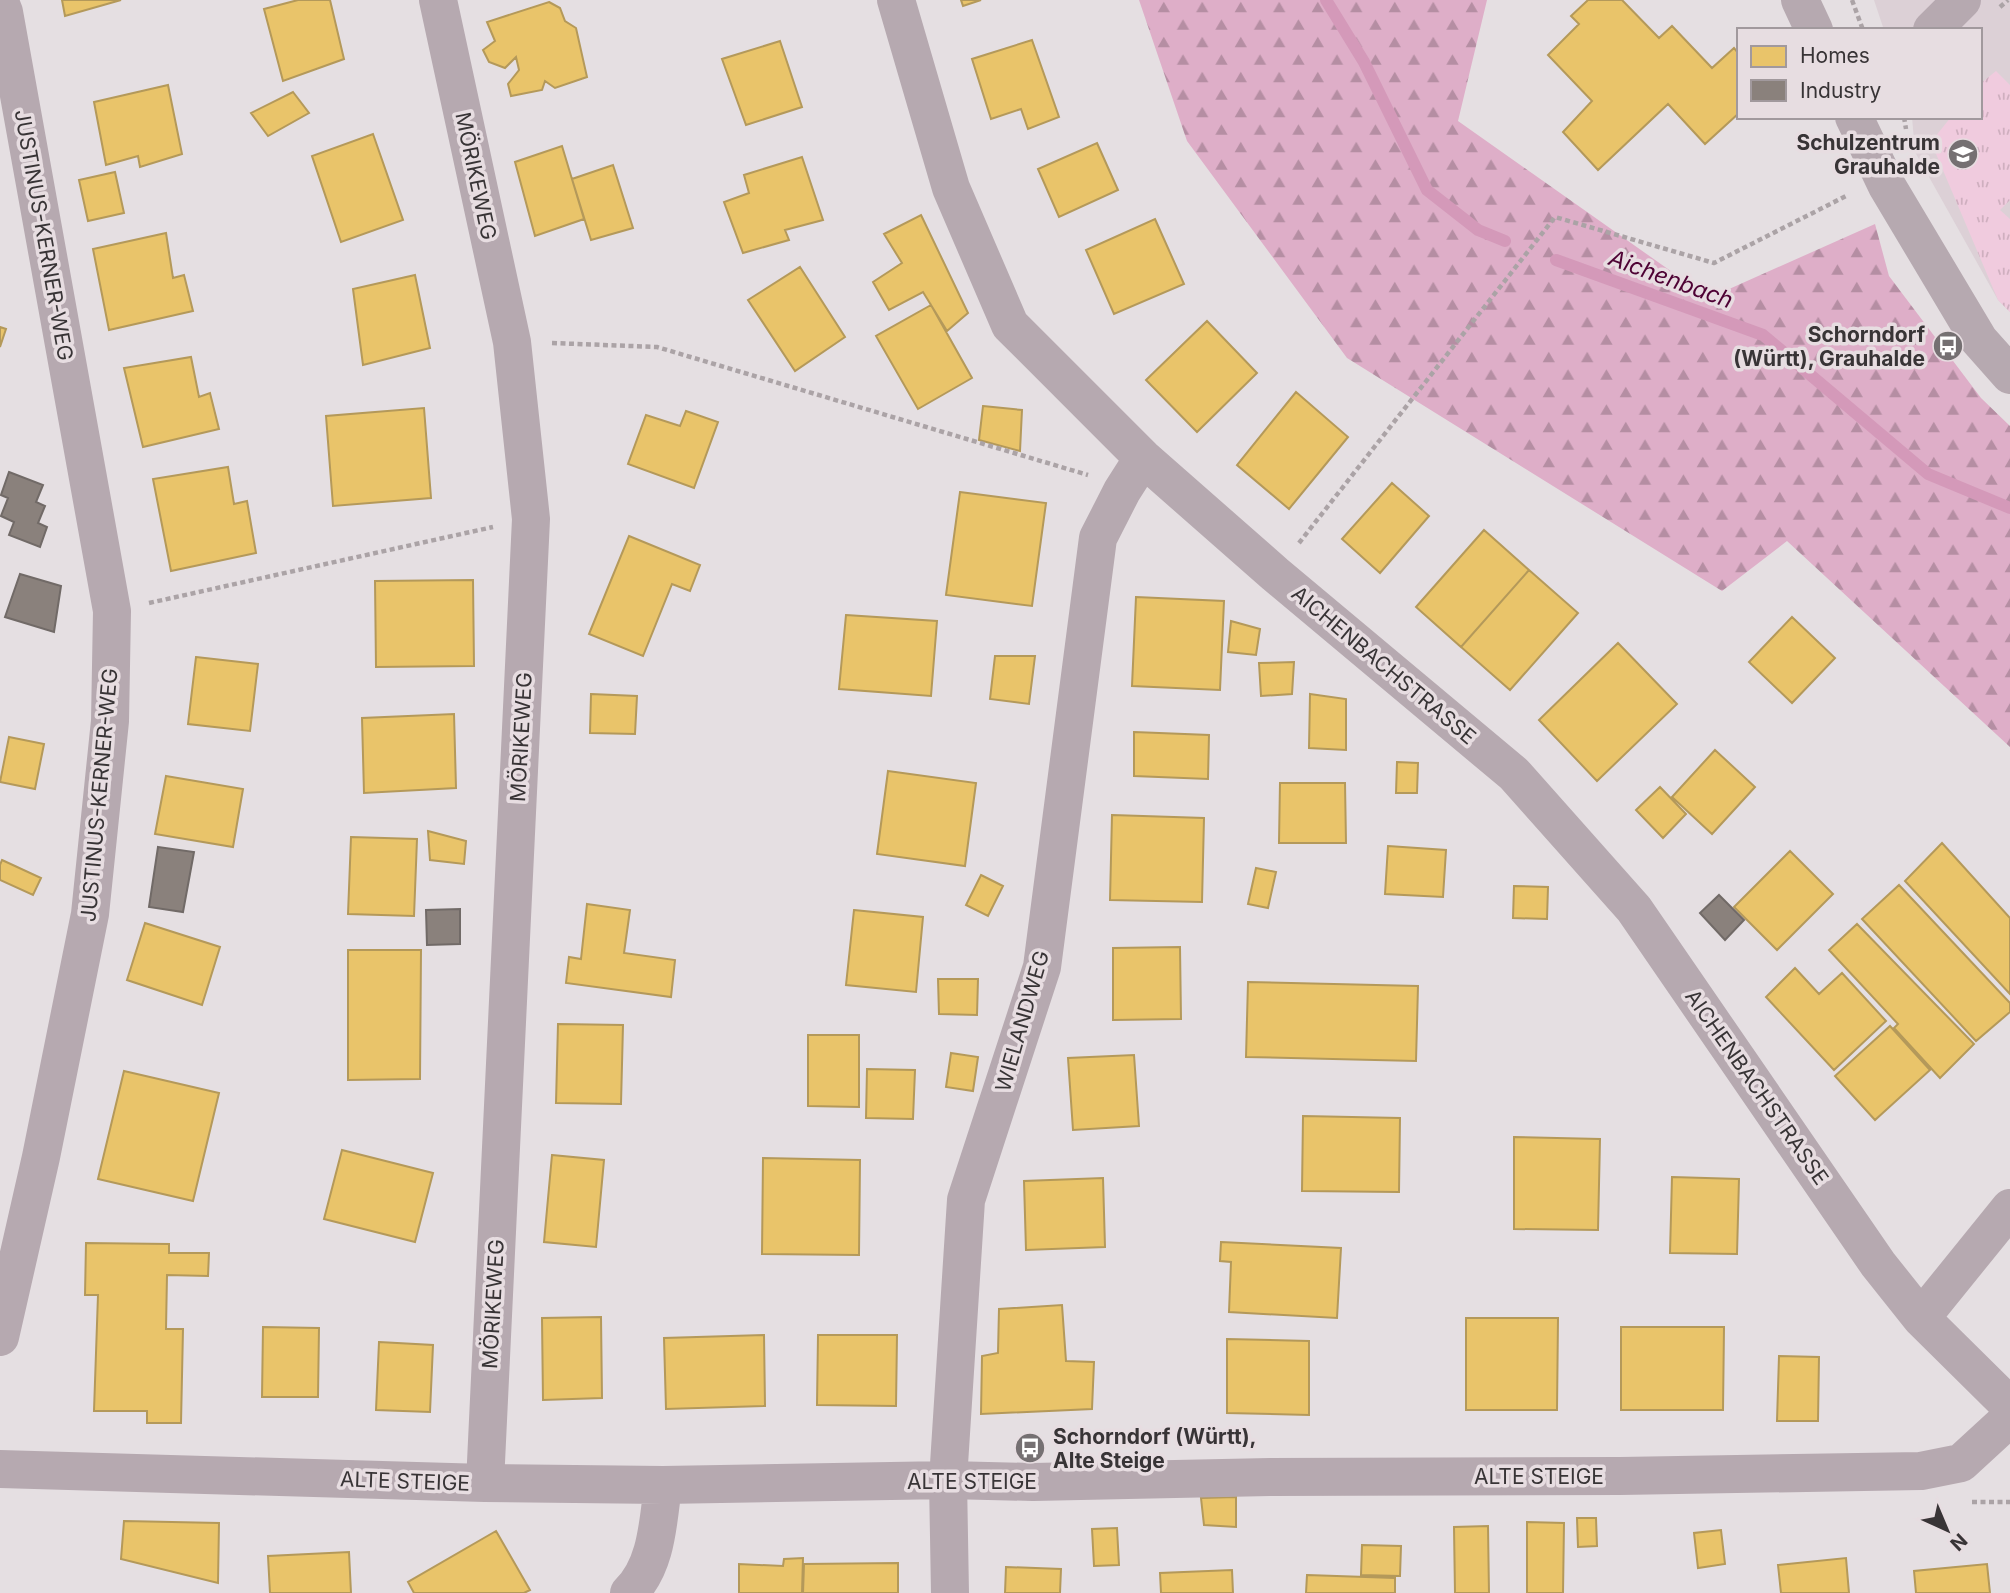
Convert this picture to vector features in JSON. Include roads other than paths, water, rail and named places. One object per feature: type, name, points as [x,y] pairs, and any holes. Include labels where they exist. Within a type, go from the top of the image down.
[{"type":"street","name":"MÖRIKEWEG","points":[[438,0],[512,342],[531,519],[485,1483]]},
{"type":"street","name":"AICHENBACHSTRASSE","points":[[897,0],[951,188],[1010,325],[1143,458],[1275,574],[1514,774],[1634,909],[1878,1264],[1921,1318],[2010,1406]]},
{"type":"street","points":[[1800,0],[1813,28]]},
{"type":"street","points":[[1934,28],[1962,0]]},
{"type":"street","name":"JUSTINUS-KERNER-WEG","points":[[0,2],[4,12],[112,611],[110,721],[90,915],[41,1157],[0,1337]]},
{"type":"street","points":[[1855,119],[1887,186],[1979,340],[2010,375]]},
{"type":"street","name":"WIELANDWEG","points":[[950,1593],[948,1480],[966,1200],[1042,967],[1098,538],[1122,491],[1143,458]]},
{"type":"street","points":[[1921,1318],[2010,1209]]},
{"type":"street","name":"ALTE STEIGE","points":[[0,1469],[485,1483],[663,1485],[1921,1471],[1962,1463],[2010,1418]]},
{"type":"street","points":[[629,1593],[637,1586],[655,1548],[663,1485]]},
{"type":"waterway","name":"Aichenbach","points":[[1326,0],[1364,62],[1427,190],[1478,230],[1505,241]]},
{"type":"waterway","name":"Aichenbach","points":[[1556,260],[1763,335],[1928,474],[2010,508]]},
{"type":"place","name":"Schulzentrum Grauhalde","points":[[1963,154]]},
{"type":"place","name":"Schorndorf (Württ), Grauhalde","points":[[1948,346]]},
{"type":"place","name":"Schorndorf (Württ), Alte Steige","points":[[1030,1448]]}]
